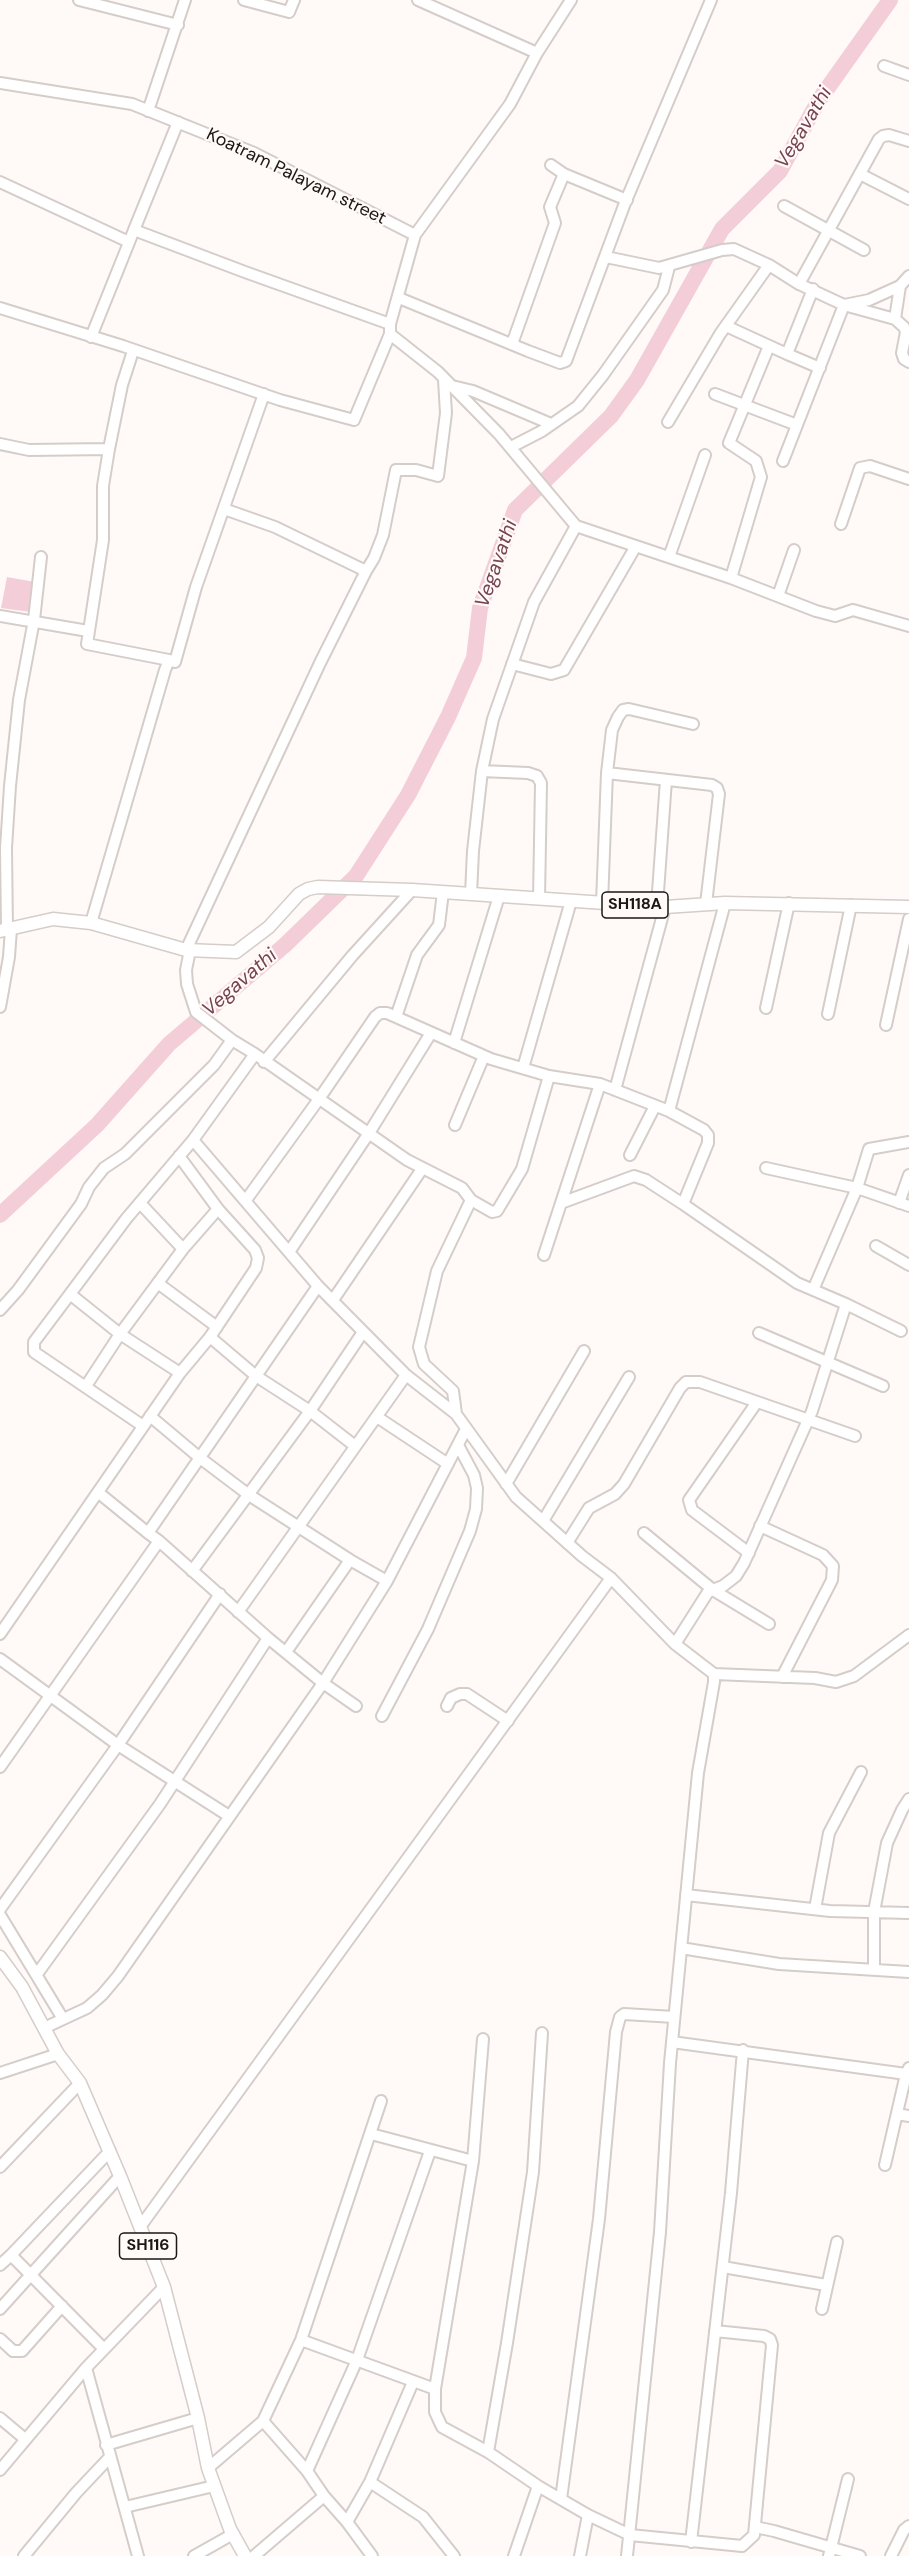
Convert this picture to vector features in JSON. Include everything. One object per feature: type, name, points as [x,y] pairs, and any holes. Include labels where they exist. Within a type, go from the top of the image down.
[{"type":"main road","name":"SH118A","points":[[6,930],[53,919],[91,923],[188,950],[236,952],[269,927],[299,894],[318,887],[443,892],[661,907],[726,903],[909,907]]},
{"type":"main road","name":"SH116","points":[[0,1957],[22,1987],[58,2054],[80,2083],[110,2151],[164,2287],[198,2418],[208,2468],[233,2534],[245,2556]]},
{"type":"street","points":[[80,0],[113,4],[178,25]]},
{"type":"street","points":[[148,111],[185,0]]},
{"type":"street","points":[[244,0],[289,12],[294,0]]},
{"type":"street","points":[[418,0],[537,53]]},
{"type":"street","points":[[0,308],[354,420],[390,329],[415,236],[510,104],[537,53],[571,0]]},
{"type":"street","points":[[399,297],[560,363],[566,361],[627,200],[711,0]]},
{"type":"street","points":[[884,66],[909,75]]},
{"type":"street","name":"Koatram Palayam street","points":[[0,83],[132,104],[265,158],[415,236]]},
{"type":"street","points":[[91,337],[178,122]]},
{"type":"street","points":[[799,284],[883,136],[889,135],[909,141]]},
{"type":"street","points":[[551,165],[564,174],[627,200]]},
{"type":"street","points":[[512,344],[555,224],[550,207],[564,174]]},
{"type":"street","points":[[861,174],[909,199]]},
{"type":"street","points":[[0,182],[129,242]]},
{"type":"street","points":[[783,206],[864,250]]},
{"type":"street","points":[[134,230],[390,329],[448,383],[511,447],[576,526],[835,616],[853,610],[909,626]]},
{"type":"street","points":[[606,257],[652,268],[669,267],[722,250],[734,249],[844,305],[895,319],[906,332],[902,353],[904,360],[909,362]]},
{"type":"street","points":[[668,422],[726,326],[769,265]]},
{"type":"street","points":[[511,447],[578,406],[603,375],[663,290],[669,267]]},
{"type":"street","points":[[895,319],[909,276]]},
{"type":"street","points":[[787,354],[813,289]]},
{"type":"street","points":[[844,305],[905,290]]},
{"type":"street","points":[[783,461],[844,305]]},
{"type":"street","points":[[726,326],[820,368]]},
{"type":"street","points":[[731,578],[760,477],[756,460],[729,443],[770,346]]},
{"type":"street","points":[[133,351],[122,385],[103,486],[103,540],[87,644],[175,662],[196,587],[264,393]]},
{"type":"street","points":[[448,383],[551,424]]},
{"type":"street","points":[[448,383],[438,476],[416,470],[396,470],[383,535],[374,558],[320,663],[188,950],[187,984],[196,1012],[228,1037],[422,1169],[462,1188],[471,1200],[492,1212],[497,1211],[522,1169],[549,1076]]},
{"type":"street","points":[[715,394],[798,425]]},
{"type":"street","points":[[0,444],[29,450],[109,449]]},
{"type":"street","points":[[669,557],[705,455]]},
{"type":"street","points":[[841,524],[860,468],[870,466],[909,479]]},
{"type":"street","points":[[224,509],[275,527],[366,570]]},
{"type":"street","points":[[471,894],[473,851],[482,771],[493,719],[534,602],[576,526]]},
{"type":"street","points":[[512,664],[551,674],[564,670],[636,546]]},
{"type":"street","points":[[778,596],[794,550]]},
{"type":"street","points":[[0,1007],[9,957],[6,930],[6,848],[10,786],[19,700],[34,620],[41,557]]},
{"type":"street","points":[[0,616],[88,631]]},
{"type":"street","points":[[91,923],[169,660]]},
{"type":"street","points":[[602,903],[607,773],[612,730],[623,710],[629,709],[693,724]]},
{"type":"street","points":[[482,771],[528,773],[537,776],[541,783],[539,899]]},
{"type":"street","points":[[607,773],[712,786],[719,794],[706,904]]},
{"type":"street","points":[[615,1090],[661,907],[666,780]]},
{"type":"street","points":[[264,1062],[352,956],[412,891]]},
{"type":"street","points":[[396,1017],[417,955],[439,925],[443,892]]},
{"type":"street","points":[[454,1043],[500,896]]},
{"type":"street","points":[[523,1068],[571,901]]},
{"type":"street","points":[[669,1111],[726,903]]},
{"type":"street","points":[[766,1008],[789,903]]},
{"type":"street","points":[[828,1014],[851,905]]},
{"type":"street","points":[[886,1025],[909,920]]},
{"type":"street","points":[[246,1200],[375,1017],[381,1013],[387,1013],[484,1056],[549,1076],[600,1084],[669,1111],[704,1130],[708,1135],[708,1143],[683,1204]]},
{"type":"street","points":[[288,1252],[369,1133],[431,1033]]},
{"type":"street","points":[[0,1310],[18,1290],[74,1213],[89,1186],[104,1168],[124,1154],[214,1065],[228,1037]]},
{"type":"street","points":[[143,1426],[34,1352],[33,1346],[140,1203],[193,1140],[255,1054]]},
{"type":"street","points":[[455,1125],[484,1056]]},
{"type":"street","points":[[544,1255],[600,1084]]},
{"type":"street","points":[[630,1155],[656,1106]]},
{"type":"street","points":[[193,1140],[318,1286],[406,1375],[456,1414],[516,1497],[611,1578],[675,1644],[714,1674],[815,1678],[836,1682],[854,1676],[909,1635]]},
{"type":"street","points":[[813,1290],[857,1188],[869,1149],[909,1142]]},
{"type":"street","points":[[0,1634],[180,1373],[210,1337],[256,1268],[258,1258],[255,1250],[218,1209],[179,1156]]},
{"type":"street","points":[[766,1168],[857,1188],[904,1204],[909,1175]]},
{"type":"street","points":[[333,1300],[422,1169]]},
{"type":"street","points":[[561,1203],[634,1176],[646,1180],[797,1283],[902,1331]]},
{"type":"street","points":[[456,1414],[453,1391],[424,1364],[419,1347],[437,1271],[471,1200]]},
{"type":"street","points":[[140,1203],[183,1249]]},
{"type":"street","points":[[86,1386],[120,1334],[183,1249],[218,1209]]},
{"type":"street","points":[[876,1246],[909,1265]]},
{"type":"street","points":[[159,1284],[217,1327]]},
{"type":"street","points":[[148,1533],[318,1286]]},
{"type":"street","points":[[70,1294],[120,1334],[180,1373]]},
{"type":"street","points":[[675,1644],[708,1592],[736,1576],[749,1553],[809,1418],[846,1304]]},
{"type":"street","points":[[192,1571],[310,1411],[363,1332]]},
{"type":"street","points":[[759,1333],[883,1386]]},
{"type":"street","points":[[210,1337],[256,1376],[310,1411],[356,1446]]},
{"type":"street","points":[[507,1484],[584,1351]]},
{"type":"street","points":[[238,1612],[406,1375]]},
{"type":"street","points":[[543,1521],[629,1377]]},
{"type":"street","points":[[567,1542],[589,1508],[615,1494],[624,1484],[680,1388],[686,1382],[700,1382],[809,1418],[855,1436]]},
{"type":"street","points":[[749,1553],[692,1510],[688,1500],[757,1402]]},
{"type":"street","points":[[150,1416],[249,1495],[298,1528],[387,1581]]},
{"type":"street","points":[[377,1416],[448,1464]]},
{"type":"street","points":[[44,2028],[87,2008],[118,1976],[323,1683],[387,1581],[466,1429]]},
{"type":"street","points":[[382,1716],[428,1629],[470,1531],[476,1509],[477,1488],[474,1475],[458,1445]]},
{"type":"street","points":[[99,1493],[159,1541],[268,1638],[323,1683],[357,1706]]},
{"type":"street","points":[[760,1526],[823,1555],[833,1566],[832,1580],[782,1677]]},
{"type":"street","points":[[644,1533],[714,1590],[769,1624]]},
{"type":"street","points":[[0,1767],[159,1541]]},
{"type":"street","points":[[286,1652],[350,1560]]},
{"type":"street","points":[[140,2227],[611,1578]]},
{"type":"street","points":[[0,1909],[118,1745],[220,1594]]},
{"type":"street","points":[[37,1974],[175,1782],[268,1638]]},
{"type":"street","points":[[0,1659],[118,1745],[229,1816]]},
{"type":"street","points":[[627,2556],[660,2232],[674,2017],[698,1773],[714,1674]]},
{"type":"street","points":[[447,1706],[452,1698],[460,1694],[467,1694],[508,1721]]},
{"type":"street","points":[[815,1909],[829,1833],[861,1772]]},
{"type":"street","points":[[874,1970],[874,1912],[887,1843],[909,1799]]},
{"type":"street","points":[[686,1895],[815,1909],[909,1913]]},
{"type":"street","points":[[0,1915],[63,2019]]},
{"type":"street","points":[[681,1948],[783,1964],[909,1972]]},
{"type":"street","points":[[561,2499],[599,2219],[616,2032],[620,2017],[624,2014],[674,2017]]},
{"type":"street","points":[[488,2452],[533,2172],[542,2033]]},
{"type":"street","points":[[483,2039],[473,2161],[435,2390],[435,2412],[442,2427],[488,2452],[588,2516],[630,2535],[742,2546],[764,2529],[772,2345],[770,2339],[764,2336],[715,2331]]},
{"type":"street","points":[[672,2042],[908,2071],[885,2166]]},
{"type":"street","points":[[692,2542],[723,2267],[743,2050]]},
{"type":"street","points":[[0,2073],[58,2054]]},
{"type":"street","points":[[0,2166],[80,2083]]},
{"type":"street","points":[[208,2468],[263,2421],[301,2340],[381,2101]]},
{"type":"street","points":[[897,2114],[909,2116]]},
{"type":"street","points":[[371,2134],[473,2161]]},
{"type":"street","points":[[0,2265],[110,2151]]},
{"type":"street","points":[[307,2471],[357,2360],[430,2151]]},
{"type":"street","points":[[0,2309],[120,2176]]},
{"type":"street","points":[[822,2308],[837,2242]]},
{"type":"street","points":[[11,2255],[104,2349]]},
{"type":"street","points":[[723,2267],[826,2285]]},
{"type":"street","points":[[0,2470],[86,2368],[164,2287]]},
{"type":"street","points":[[0,2339],[13,2351],[22,2351],[62,2307]]},
{"type":"street","points":[[301,2340],[435,2390]]},
{"type":"street","points":[[86,2368],[109,2458],[138,2556]]},
{"type":"street","points":[[347,2522],[370,2482],[413,2382]]},
{"type":"street","points":[[0,2418],[25,2439]]},
{"type":"street","points":[[106,2445],[198,2418]]},
{"type":"street","points":[[263,2421],[307,2471],[372,2556]]},
{"type":"street","points":[[24,2556],[76,2493],[109,2458]]},
{"type":"street","points":[[830,2553],[848,2479]]},
{"type":"street","points":[[370,2482],[423,2517],[454,2556]]},
{"type":"street","points":[[125,2507],[214,2486]]},
{"type":"street","points":[[514,2556],[538,2486]]},
{"type":"street","points":[[254,2556],[324,2496]]},
{"type":"street","points":[[580,2556],[588,2516]]},
{"type":"street","points":[[891,2556],[904,2530],[909,2526]]},
{"type":"street","points":[[764,2529],[830,2553],[860,2556]]},
{"type":"street","points":[[194,2556],[233,2534]]},
{"type":"shaded area","points":[[7,577],[35,582],[30,612],[1,608]]},
{"type":"waterway","name":"Vegavathi","points":[[0,1215],[97,1125],[169,1044],[285,945],[356,876],[408,795],[448,717],[474,658],[480,608],[515,510],[611,416],[637,380],[722,229],[780,171],[819,100],[890,0]]}]
